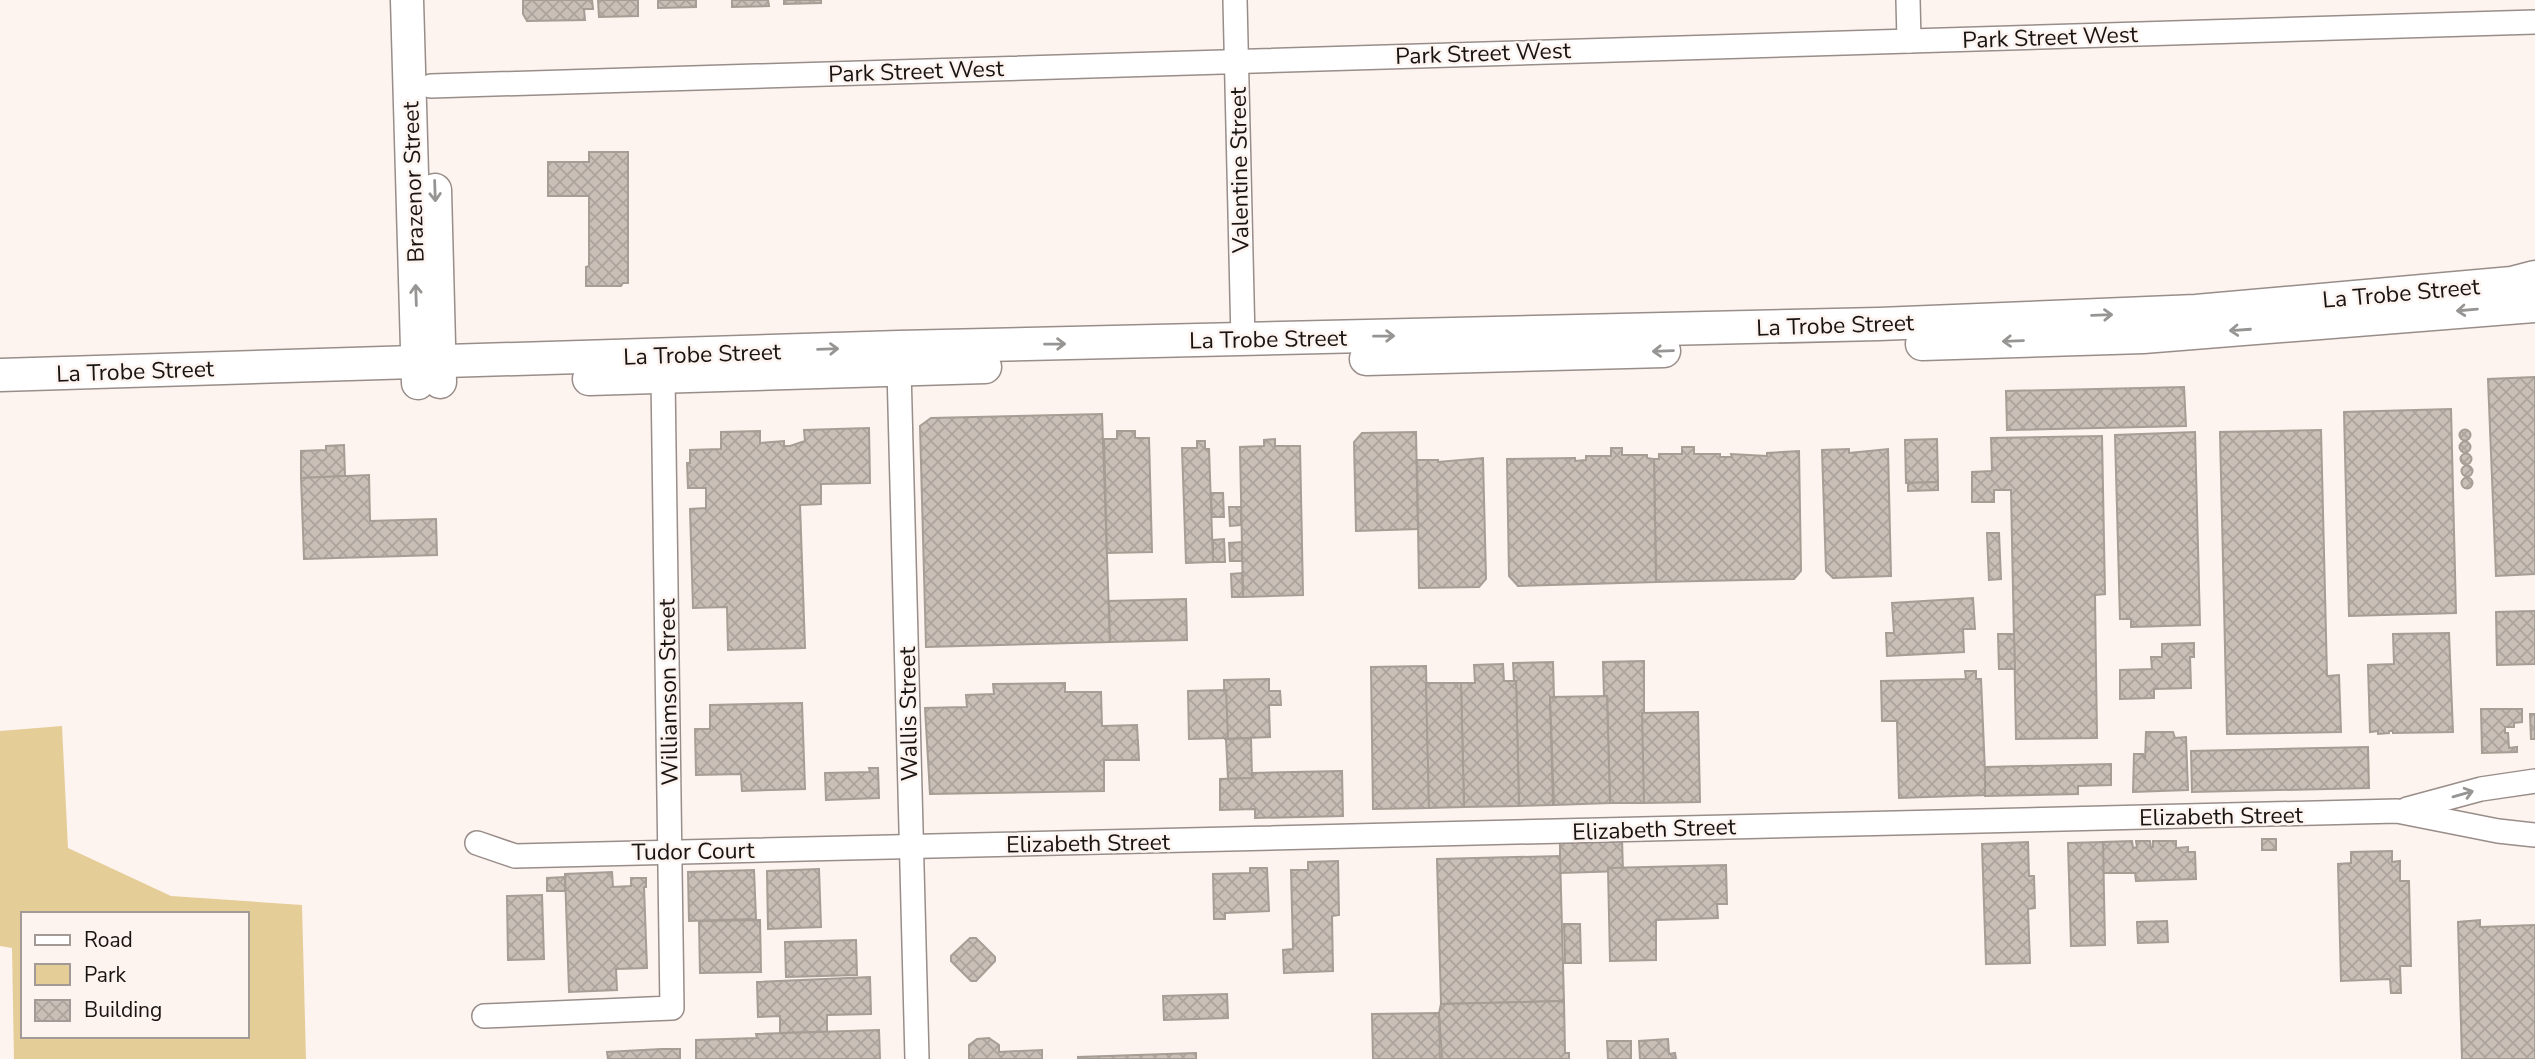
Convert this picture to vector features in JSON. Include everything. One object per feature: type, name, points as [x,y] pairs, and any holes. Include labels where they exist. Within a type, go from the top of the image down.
[{"type":"main road","name":"Brazenor Street","points":[[407,0],[421,87]]},
{"type":"main road","name":"Brazenor Street","points":[[428,0],[421,87],[429,373]]},
{"type":"main road","name":"La Trobe Street","points":[[1243,351],[2196,311],[2512,283],[2535,277]]},
{"type":"main road","name":"La Trobe Street","points":[[0,395],[429,373],[899,358],[2143,337],[2535,306]]},
{"type":"main road","name":"La Trobe Street","points":[[0,375],[429,373]]},
{"type":"street","name":"Valentine Street","points":[[1235,0],[1243,351]]},
{"type":"street","points":[[1908,0],[1909,41]]},
{"type":"street","name":"Park Street West","points":[[421,87],[2535,23]]},
{"type":"street","name":"Wallis Street","points":[[899,358],[917,1059]]},
{"type":"street","name":"Williamson Street","points":[[484,1016],[672,1008],[662,366]]},
{"type":"street","name":"Elizabeth Street","points":[[2398,811],[2481,789],[2535,781]]},
{"type":"street","name":"Elizabeth Street","points":[[911,846],[2398,811],[2498,831],[2535,835]]},
{"type":"street","name":"Tudor Court","points":[[477,843],[515,856],[911,846]]},
{"type":"green space","points":[[62,726],[68,848],[171,896],[302,905],[306,1059],[14,1059],[12,948],[0,946],[0,731]]},
{"type":"building","points":[[523,0],[592,0],[593,9],[584,9],[585,20],[527,21],[523,14]]},
{"type":"building","points":[[598,0],[638,0],[638,16],[599,17]]},
{"type":"building","points":[[658,0],[696,0],[696,7],[658,8]]},
{"type":"building","points":[[732,0],[768,0],[769,6],[732,7]]},
{"type":"building","points":[[784,0],[821,0],[821,3],[784,4]]},
{"type":"building","points":[[589,152],[628,152],[628,283],[621,286],[586,286],[586,267],[589,266],[589,196],[548,196],[548,162],[589,162]]},
{"type":"building","points":[[2535,377],[2535,574],[2496,576],[2488,379]]},
{"type":"building","points":[[2184,387],[2186,426],[2007,430],[2006,391]]},
{"type":"building","points":[[2451,409],[2456,613],[2349,616],[2344,412]]},
{"type":"building","points":[[1102,414],[1110,642],[926,647],[920,426],[931,418]]},
{"type":"building","points":[[869,428],[870,483],[821,484],[821,504],[800,505],[805,648],[728,650],[727,607],[693,608],[690,509],[706,508],[706,488],[688,488],[687,463],[690,463],[690,450],[721,449],[721,432],[760,431],[760,443],[784,441],[784,446],[790,446],[805,441],[804,430]]},
{"type":"building","points":[[2465,429],[2471,435],[2465,441],[2459,435]]},
{"type":"building","points":[[2321,430],[2327,676],[2339,675],[2341,732],[2227,734],[2220,432]]},
{"type":"building","points":[[1117,431],[1135,431],[1135,438],[1149,438],[1152,552],[1107,553],[1104,439],[1117,439]]},
{"type":"building","points":[[1416,432],[1418,529],[1356,531],[1354,442],[1362,433]]},
{"type":"building","points":[[2195,432],[2200,625],[2131,627],[2131,619],[2120,619],[2115,435]]},
{"type":"building","points":[[2102,436],[2105,594],[2095,595],[2097,738],[2016,739],[2011,490],[1994,490],[1994,502],[1972,502],[1972,472],[1992,471],[1991,438]]},
{"type":"building","points":[[1275,439],[1275,446],[1300,446],[1303,595],[1243,597],[1240,447],[1264,446],[1264,440]]},
{"type":"building","points":[[1937,439],[1938,482],[1906,483],[1905,440]]},
{"type":"building","points":[[1197,441],[1205,441],[1205,449],[1209,449],[1213,562],[1186,563],[1182,448],[1197,448]]},
{"type":"building","points":[[2465,441],[2471,447],[2465,453],[2459,447]]},
{"type":"building","points":[[344,445],[345,476],[301,478],[301,451],[326,450],[326,446]]},
{"type":"building","points":[[1682,447],[1694,447],[1694,454],[1720,454],[1720,457],[1732,457],[1731,454],[1767,456],[1767,453],[1799,451],[1801,571],[1794,579],[1656,582],[1654,459],[1659,459],[1659,454],[1682,454]]},
{"type":"building","points":[[1611,448],[1622,448],[1622,455],[1647,455],[1647,458],[1654,459],[1656,582],[1518,586],[1509,576],[1507,459],[1586,460],[1586,456],[1611,456]]},
{"type":"building","points":[[1849,449],[1849,453],[1888,449],[1891,576],[1833,578],[1826,571],[1822,450]]},
{"type":"building","points":[[2466,453],[2472,459],[2466,465],[2460,459]]},
{"type":"building","points":[[1483,458],[1486,579],[1479,587],[1419,588],[1417,460],[1438,462]]},
{"type":"building","points":[[2467,465],[2473,471],[2467,477],[2461,471]]},
{"type":"building","points":[[369,475],[370,521],[436,519],[437,555],[304,559],[301,478]]},
{"type":"building","points":[[2467,477],[2473,483],[2467,489],[2461,483]]},
{"type":"building","points":[[1938,482],[1938,490],[1908,491],[1908,483]]},
{"type":"building","points":[[1211,493],[1223,493],[1224,517],[1212,517]]},
{"type":"building","points":[[1229,507],[1241,507],[1241,525],[1230,526]]},
{"type":"building","points":[[1987,533],[1999,533],[2001,579],[1989,580]]},
{"type":"building","points":[[1224,539],[1225,562],[1213,562],[1213,540]]},
{"type":"building","points":[[1242,542],[1242,561],[1230,561],[1229,543]]},
{"type":"building","points":[[1242,573],[1243,597],[1232,597],[1231,574]]},
{"type":"building","points":[[1973,598],[1975,629],[1963,629],[1964,652],[1887,656],[1886,633],[1894,633],[1892,603]]},
{"type":"building","points":[[1186,599],[1187,640],[1110,642],[1109,601]]},
{"type":"building","points":[[2535,611],[2535,664],[2497,665],[2496,612]]},
{"type":"building","points":[[2449,633],[2453,732],[2370,732],[2368,665],[2394,664],[2393,634]]},
{"type":"building","points":[[1998,634],[2014,634],[2015,669],[1999,669]]},
{"type":"building","points":[[2194,643],[2194,657],[2190,657],[2191,688],[2154,689],[2154,698],[2120,699],[2120,670],[2152,669],[2151,657],[2162,657],[2162,644]]},
{"type":"building","points":[[1644,661],[1644,803],[1610,803],[1607,696],[1604,696],[1603,662]]},
{"type":"building","points":[[1553,662],[1554,697],[1550,697],[1553,805],[1519,806],[1516,681],[1513,663]]},
{"type":"building","points":[[1503,664],[1504,681],[1516,681],[1519,806],[1464,807],[1461,683],[1475,683],[1474,665]]},
{"type":"building","points":[[1426,666],[1429,808],[1373,809],[1371,667]]},
{"type":"building","points":[[1965,671],[1976,671],[1976,679],[1981,679],[1986,795],[1899,798],[1897,721],[1882,721],[1881,681],[1966,679]]},
{"type":"building","points":[[1269,679],[1269,691],[1280,691],[1281,705],[1269,705],[1270,737],[1225,739],[1224,680]]},
{"type":"building","points":[[1065,683],[1065,692],[1101,692],[1102,726],[1137,725],[1139,760],[1104,760],[1104,791],[930,794],[925,708],[967,707],[966,695],[994,694],[993,684]]},
{"type":"building","points":[[1426,683],[1461,683],[1464,807],[1429,808]]},
{"type":"building","points":[[1226,690],[1228,738],[1189,739],[1188,691]]},
{"type":"building","points":[[1607,696],[1610,803],[1554,805],[1550,697]]},
{"type":"building","points":[[802,703],[805,789],[742,791],[741,774],[696,775],[695,729],[710,729],[710,705]]},
{"type":"building","points":[[2481,709],[2522,709],[2522,722],[2514,723],[2514,727],[2505,727],[2509,748],[2517,747],[2517,752],[2482,753]]},
{"type":"building","points":[[1698,712],[1700,802],[1644,803],[1642,713]]},
{"type":"building","points":[[2530,714],[2535,714],[2535,739],[2531,739]]},
{"type":"building","points":[[2146,732],[2173,732],[2175,738],[2186,737],[2188,790],[2133,792],[2134,754],[2143,754],[2145,760]]},
{"type":"building","points":[[1251,738],[1252,778],[1228,779],[1226,739]]},
{"type":"building","points":[[2368,747],[2369,788],[2192,792],[2191,751]]},
{"type":"building","points":[[2111,764],[2111,785],[2078,786],[2078,794],[1985,796],[1985,767]]},
{"type":"building","points":[[869,768],[878,768],[879,798],[826,800],[825,773],[870,772]]},
{"type":"building","points":[[1342,771],[1343,816],[1255,818],[1255,809],[1220,810],[1220,779],[1252,778],[1253,773]]},
{"type":"building","points":[[1622,839],[1623,871],[1560,873],[1560,840]]},
{"type":"building","points":[[2262,839],[2276,839],[2276,850],[2262,850]]},
{"type":"building","points":[[2132,841],[2133,848],[2137,847],[2136,841],[2150,841],[2151,848],[2153,841],[2176,841],[2176,848],[2188,847],[2188,852],[2195,852],[2196,879],[2136,881],[2135,873],[2103,873],[2103,842]]},
{"type":"building","points":[[2028,842],[2029,876],[2034,876],[2035,908],[2028,909],[2030,963],[1986,964],[1982,844]]},
{"type":"building","points":[[2103,842],[2105,945],[2071,946],[2068,843]]},
{"type":"building","points":[[2392,851],[2392,862],[2400,861],[2400,881],[2409,881],[2411,966],[2400,966],[2401,993],[2391,993],[2390,979],[2341,981],[2338,864],[2351,863],[2351,852]]},
{"type":"building","points":[[1560,856],[1564,1001],[1441,1004],[1437,859]]},
{"type":"building","points":[[1338,861],[1339,915],[1332,916],[1333,971],[1284,973],[1283,950],[1293,949],[1291,870],[1308,870],[1308,862]]},
{"type":"building","points":[[1726,865],[1727,904],[1717,904],[1718,918],[1656,920],[1656,960],[1610,961],[1608,868]]},
{"type":"building","points":[[1250,868],[1267,868],[1269,911],[1225,913],[1225,919],[1214,919],[1213,874],[1250,873]]},
{"type":"building","points":[[819,869],[821,927],[768,929],[767,871]]},
{"type":"building","points":[[754,870],[756,919],[689,921],[688,872]]},
{"type":"building","points":[[612,872],[613,887],[631,886],[631,878],[646,878],[647,968],[616,969],[617,990],[569,992],[565,874]]},
{"type":"building","points":[[565,877],[565,891],[547,891],[547,878]]},
{"type":"building","points":[[542,895],[544,959],[508,960],[507,896]]},
{"type":"building","points":[[760,920],[761,972],[700,973],[699,921]]},
{"type":"building","points":[[2480,920],[2480,927],[2535,925],[2535,1059],[2462,1059],[2458,922]]},
{"type":"building","points":[[2167,921],[2168,942],[2138,943],[2137,922]]},
{"type":"building","points":[[1564,924],[1580,924],[1581,963],[1565,963]]},
{"type":"building","points":[[970,938],[976,938],[995,957],[995,961],[976,981],[971,981],[951,961],[951,956]]},
{"type":"building","points":[[856,940],[857,975],[786,977],[785,942]]},
{"type":"building","points":[[870,977],[871,1014],[827,1015],[827,1032],[780,1033],[780,1016],[758,1017],[757,982]]},
{"type":"building","points":[[1227,994],[1228,1018],[1164,1020],[1163,996]]},
{"type":"building","points":[[1564,1001],[1565,1053],[1569,1053],[1569,1059],[1440,1059],[1441,1004]]},
{"type":"building","points":[[1439,1013],[1440,1059],[1373,1059],[1372,1014]]},
{"type":"building","points":[[879,1030],[880,1059],[696,1059],[696,1040],[757,1038],[756,1034]]},
{"type":"building","points":[[989,1038],[999,1045],[999,1052],[1042,1050],[1042,1059],[969,1059],[969,1045],[977,1039]]},
{"type":"building","points":[[1668,1039],[1669,1054],[1675,1053],[1676,1059],[1640,1059],[1639,1041]]},
{"type":"building","points":[[1607,1041],[1631,1041],[1631,1059],[1608,1059]]},
{"type":"building","points":[[680,1049],[680,1059],[608,1059],[607,1052]]},
{"type":"building","points":[[1196,1053],[1196,1059],[1078,1059],[1078,1057]]}]
